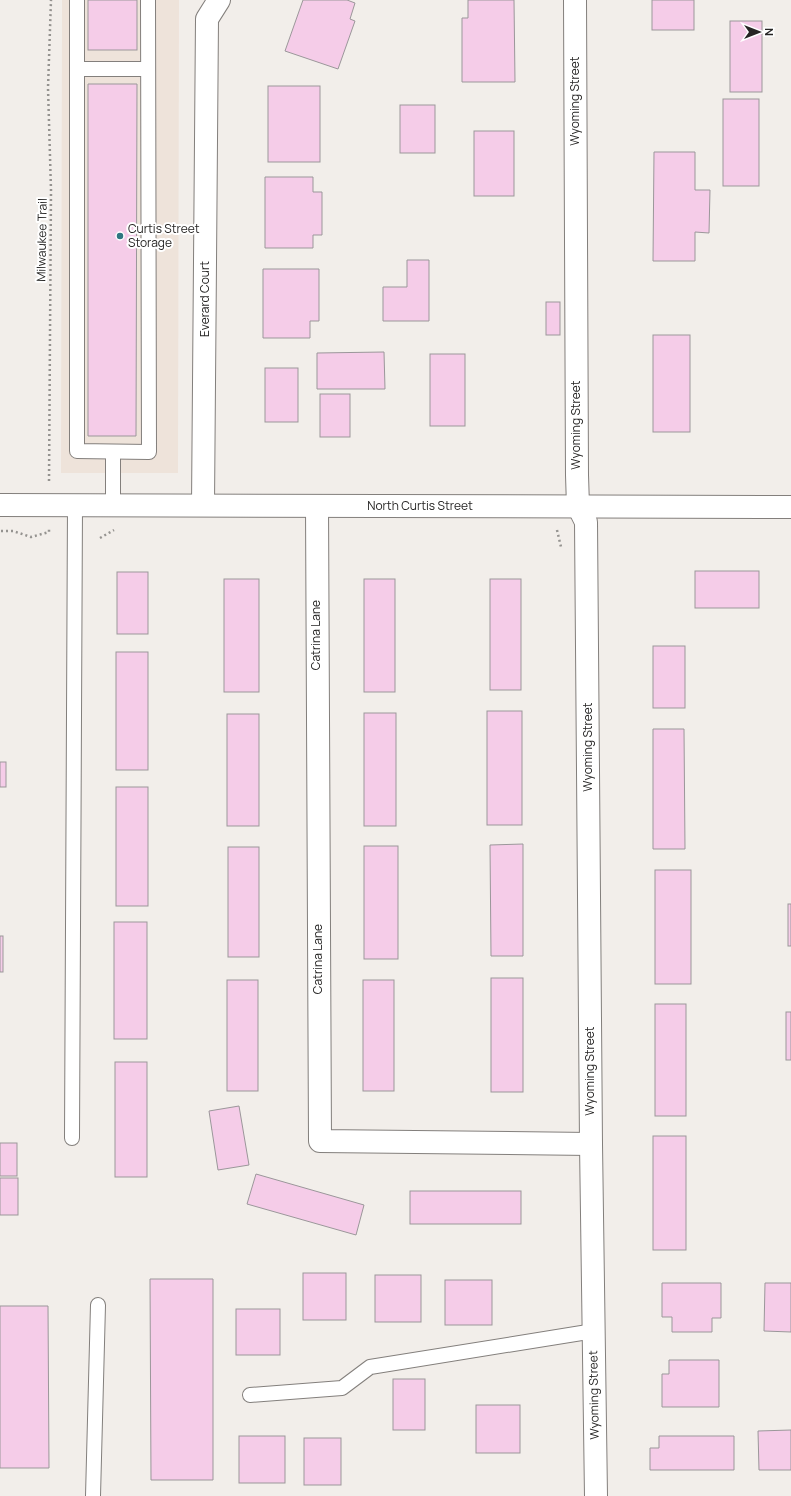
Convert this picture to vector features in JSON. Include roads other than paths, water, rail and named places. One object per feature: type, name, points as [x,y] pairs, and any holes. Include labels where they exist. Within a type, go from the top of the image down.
[{"type":"street","name":"Everard Court","points":[[203,505],[207,19],[219,0]]},
{"type":"street","name":"Wyoming Street","points":[[575,0],[575,267],[578,506],[586,522],[591,1144],[596,1496]]},
{"type":"street","name":"North Curtis Street","points":[[0,505],[791,507]]},
{"type":"street","name":"Catrina Lane","points":[[317,506],[320,1141],[591,1144]]},
{"type":"lane","points":[[77,0],[77,451],[113,452],[148,452],[148,0]]},
{"type":"lane","points":[[77,69],[148,69]]},
{"type":"lane","points":[[113,452],[113,505]]},
{"type":"lane","points":[[72,1138],[75,505]]},
{"type":"lane","points":[[92,1496],[98,1305]]},
{"type":"lane","points":[[250,1395],[342,1388],[370,1367],[594,1331]]},
{"type":"place","name":"Curtis Street Storage","points":[[120,236]]}]
